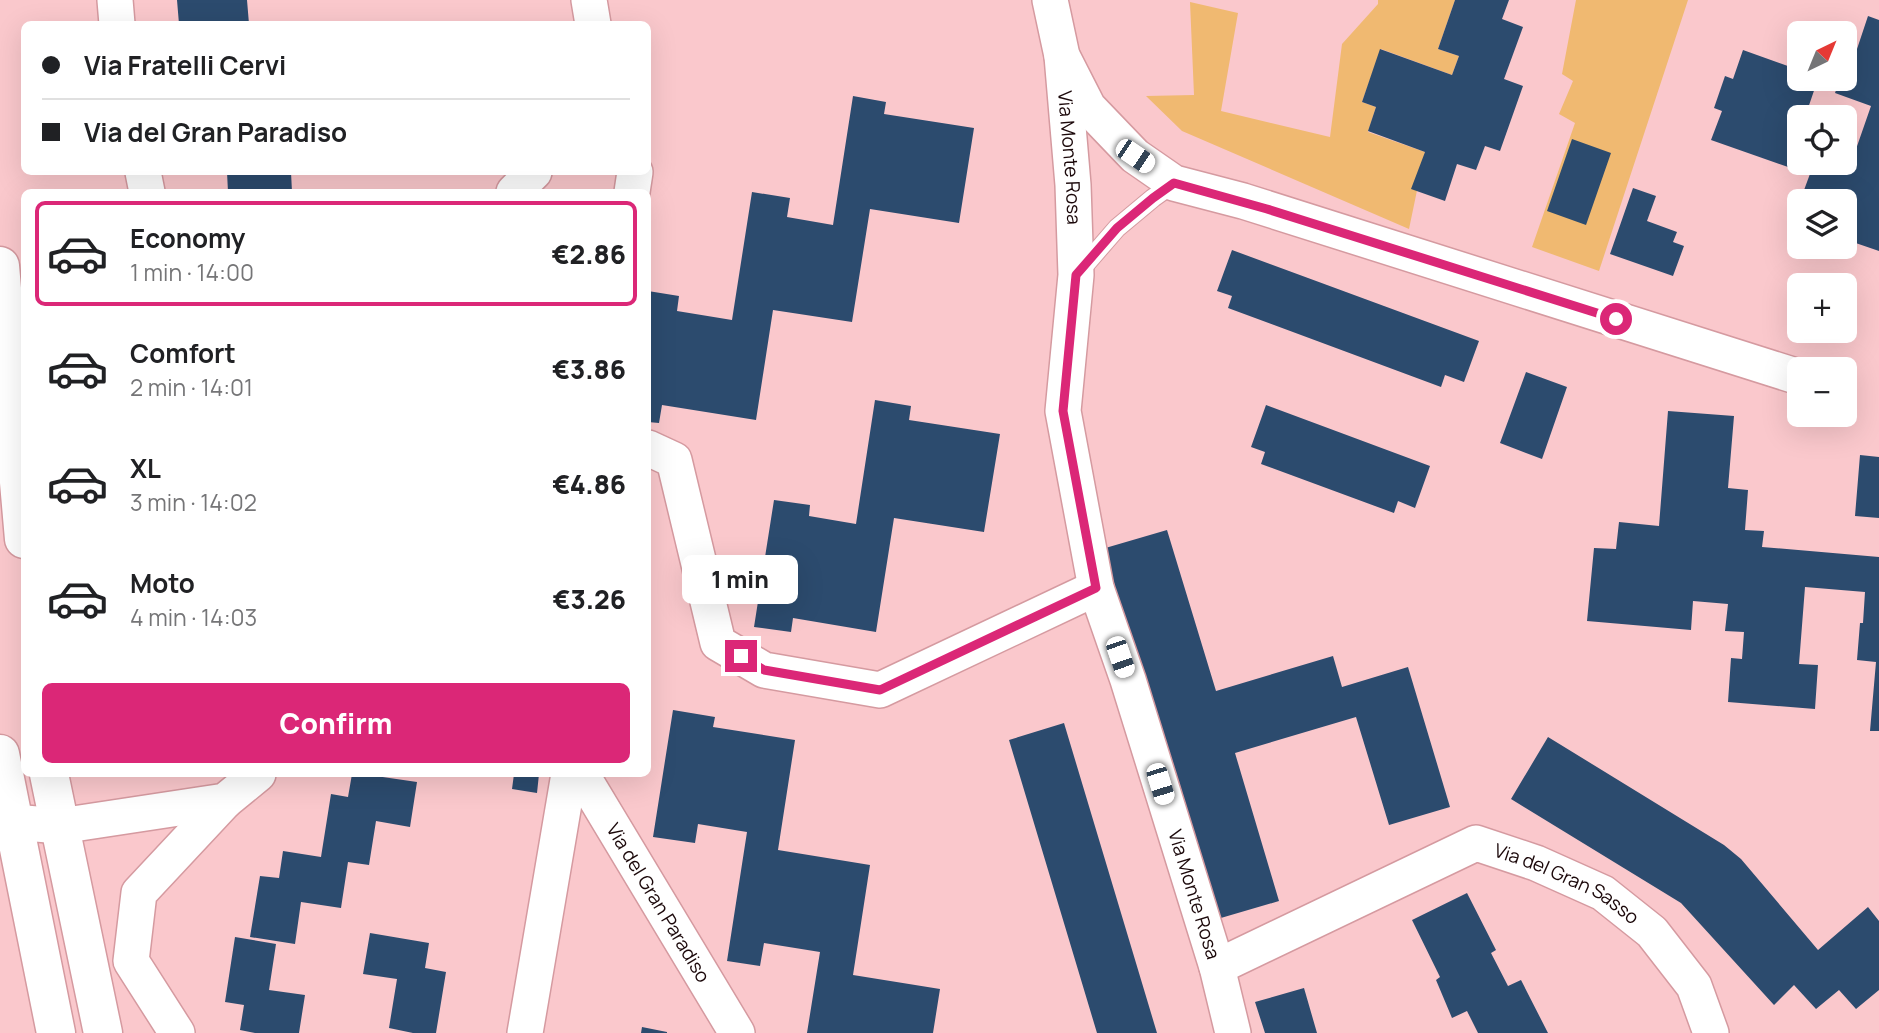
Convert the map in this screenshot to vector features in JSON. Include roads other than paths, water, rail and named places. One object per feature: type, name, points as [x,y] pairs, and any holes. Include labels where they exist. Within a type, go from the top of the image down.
[{"type":"street","points":[[115,0],[117,21]]},
{"type":"street","points":[[589,0],[592,21]]},
{"type":"street","points":[[1050,0],[1062,56],[1088,107],[1135,156],[1174,183],[1256,205],[1787,373]]},
{"type":"street","name":"Via Monte Rosa","points":[[1062,56],[1073,185],[1076,275],[1063,411],[1096,588],[1128,680],[1217,967],[1233,1033]]},
{"type":"street","points":[[517,189],[531,175]]},
{"type":"street","points":[[0,266],[21,506]]},
{"type":"street","points":[[651,449],[674,460],[718,643],[764,670],[880,690],[1096,588]]},
{"type":"street","points":[[0,754],[56,1033]]},
{"type":"street","points":[[51,777],[103,1033]]},
{"type":"street","points":[[177,1033],[131,961],[139,893],[225,801],[254,777]]},
{"type":"street","points":[[525,1033],[568,777]]},
{"type":"street","name":"Via del Gran Paradiso","points":[[581,777],[737,1033]]},
{"type":"street","points":[[13,822],[61,826],[225,801]]},
{"type":"street","name":"Via del Gran Sasso","points":[[1217,967],[1476,843],[1536,863],[1603,893],[1651,932],[1694,986],[1711,1033]]},
{"type":"lane","points":[[1076,275],[1117,228],[1174,183]]}]
